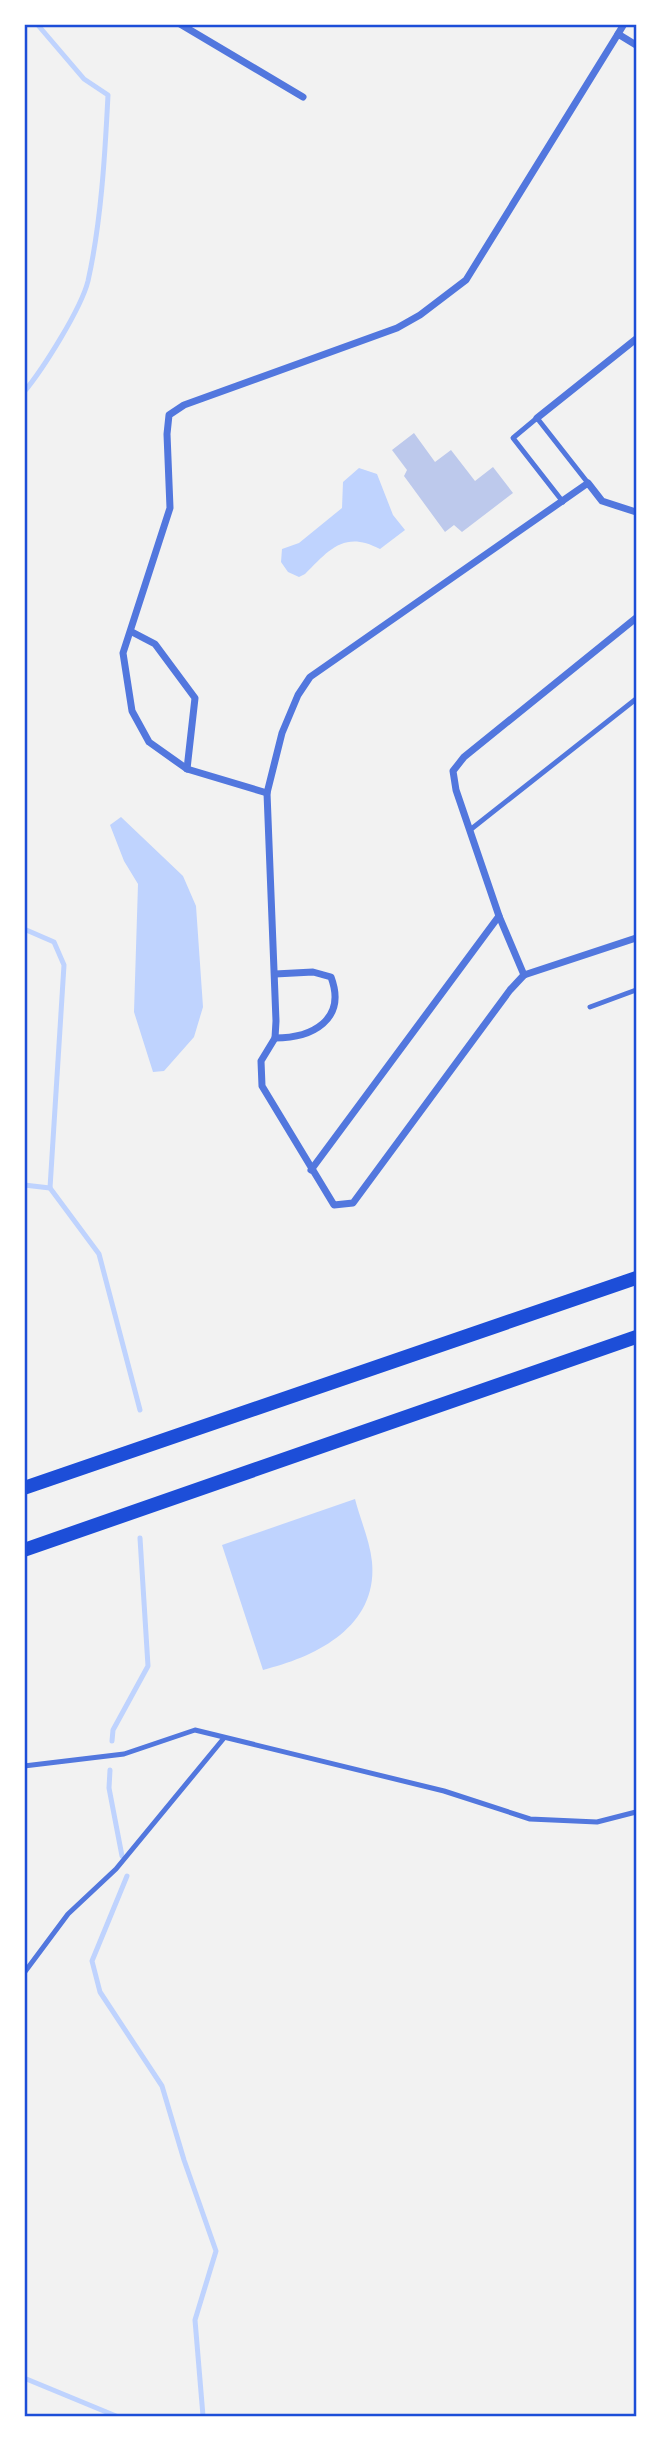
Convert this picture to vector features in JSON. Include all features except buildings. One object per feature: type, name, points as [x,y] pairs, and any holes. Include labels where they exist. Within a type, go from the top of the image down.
[{"type":"main road","points":[[24,1488],[636,1278]]},
{"type":"main road","points":[[24,1550],[636,1337]]},
{"type":"street","points":[[180,24],[303,97]]},
{"type":"street","points":[[267,793],[187,769],[149,742],[132,711],[123,653],[170,508],[169,415],[184,405],[397,328],[420,316],[466,280],[624,24]]},
{"type":"street","points":[[618,34],[636,45]]},
{"type":"street","points":[[537,418],[636,340]]},
{"type":"street","points":[[636,512],[601,501],[588,483],[310,677],[298,695],[282,733],[267,793],[275,1038],[261,1061],[262,1086],[334,1205],[353,1203],[510,990],[524,975],[636,938]]},
{"type":"street","points":[[524,975],[499,916],[456,790],[453,771],[464,757],[636,618]]},
{"type":"street","points":[[132,632],[155,644],[195,698],[187,769]]},
{"type":"street","points":[[311,1170],[499,916]]},
{"type":"street","points":[[275,974],[313,972],[331,977],[337,994],[332,1010],[317,1031],[297,1038],[275,1038]]},
{"type":"lane","points":[[563,502],[513,438],[537,418],[588,483]]},
{"type":"lane","points":[[470,830],[636,699]]},
{"type":"lane","points":[[590,1007],[636,990]]},
{"type":"lane","points":[[24,1766],[124,1754],[195,1730],[443,1791],[530,1819],[597,1822],[636,1812]]},
{"type":"lane","points":[[24,1973],[68,1914],[116,1869],[224,1738]]},
{"type":"water","points":[[359,468],[377,474],[393,515],[405,530],[380,549],[367,544],[347,542],[322,557],[305,574],[299,577],[288,572],[281,562],[282,549],[299,543],[342,508],[343,482]]},
{"type":"water","points":[[121,817],[183,876],[196,906],[203,1007],[194,1037],[164,1071],[153,1072],[134,1012],[138,884],[124,861],[110,825]]},
{"type":"water","points":[[355,1499],[372,1562],[371,1585],[365,1604],[340,1636],[303,1657],[263,1670],[222,1545]]},
{"type":"waterway","points":[[24,392],[78,307],[88,281],[99,212],[108,95],[84,79],[37,24]]},
{"type":"waterway","points":[[24,929],[54,942],[64,965],[50,1188],[99,1254],[140,1410]]},
{"type":"waterway","points":[[24,1185],[50,1188]]},
{"type":"waterway","points":[[112,1741],[113,1730],[148,1666],[140,1538]]},
{"type":"waterway","points":[[110,1770],[109,1788],[122,1856]]},
{"type":"waterway","points":[[127,1876],[92,1961],[100,1992],[162,2086],[184,2160],[216,2251],[195,2320],[203,2416]]},
{"type":"waterway","points":[[24,2378],[116,2416]]}]
